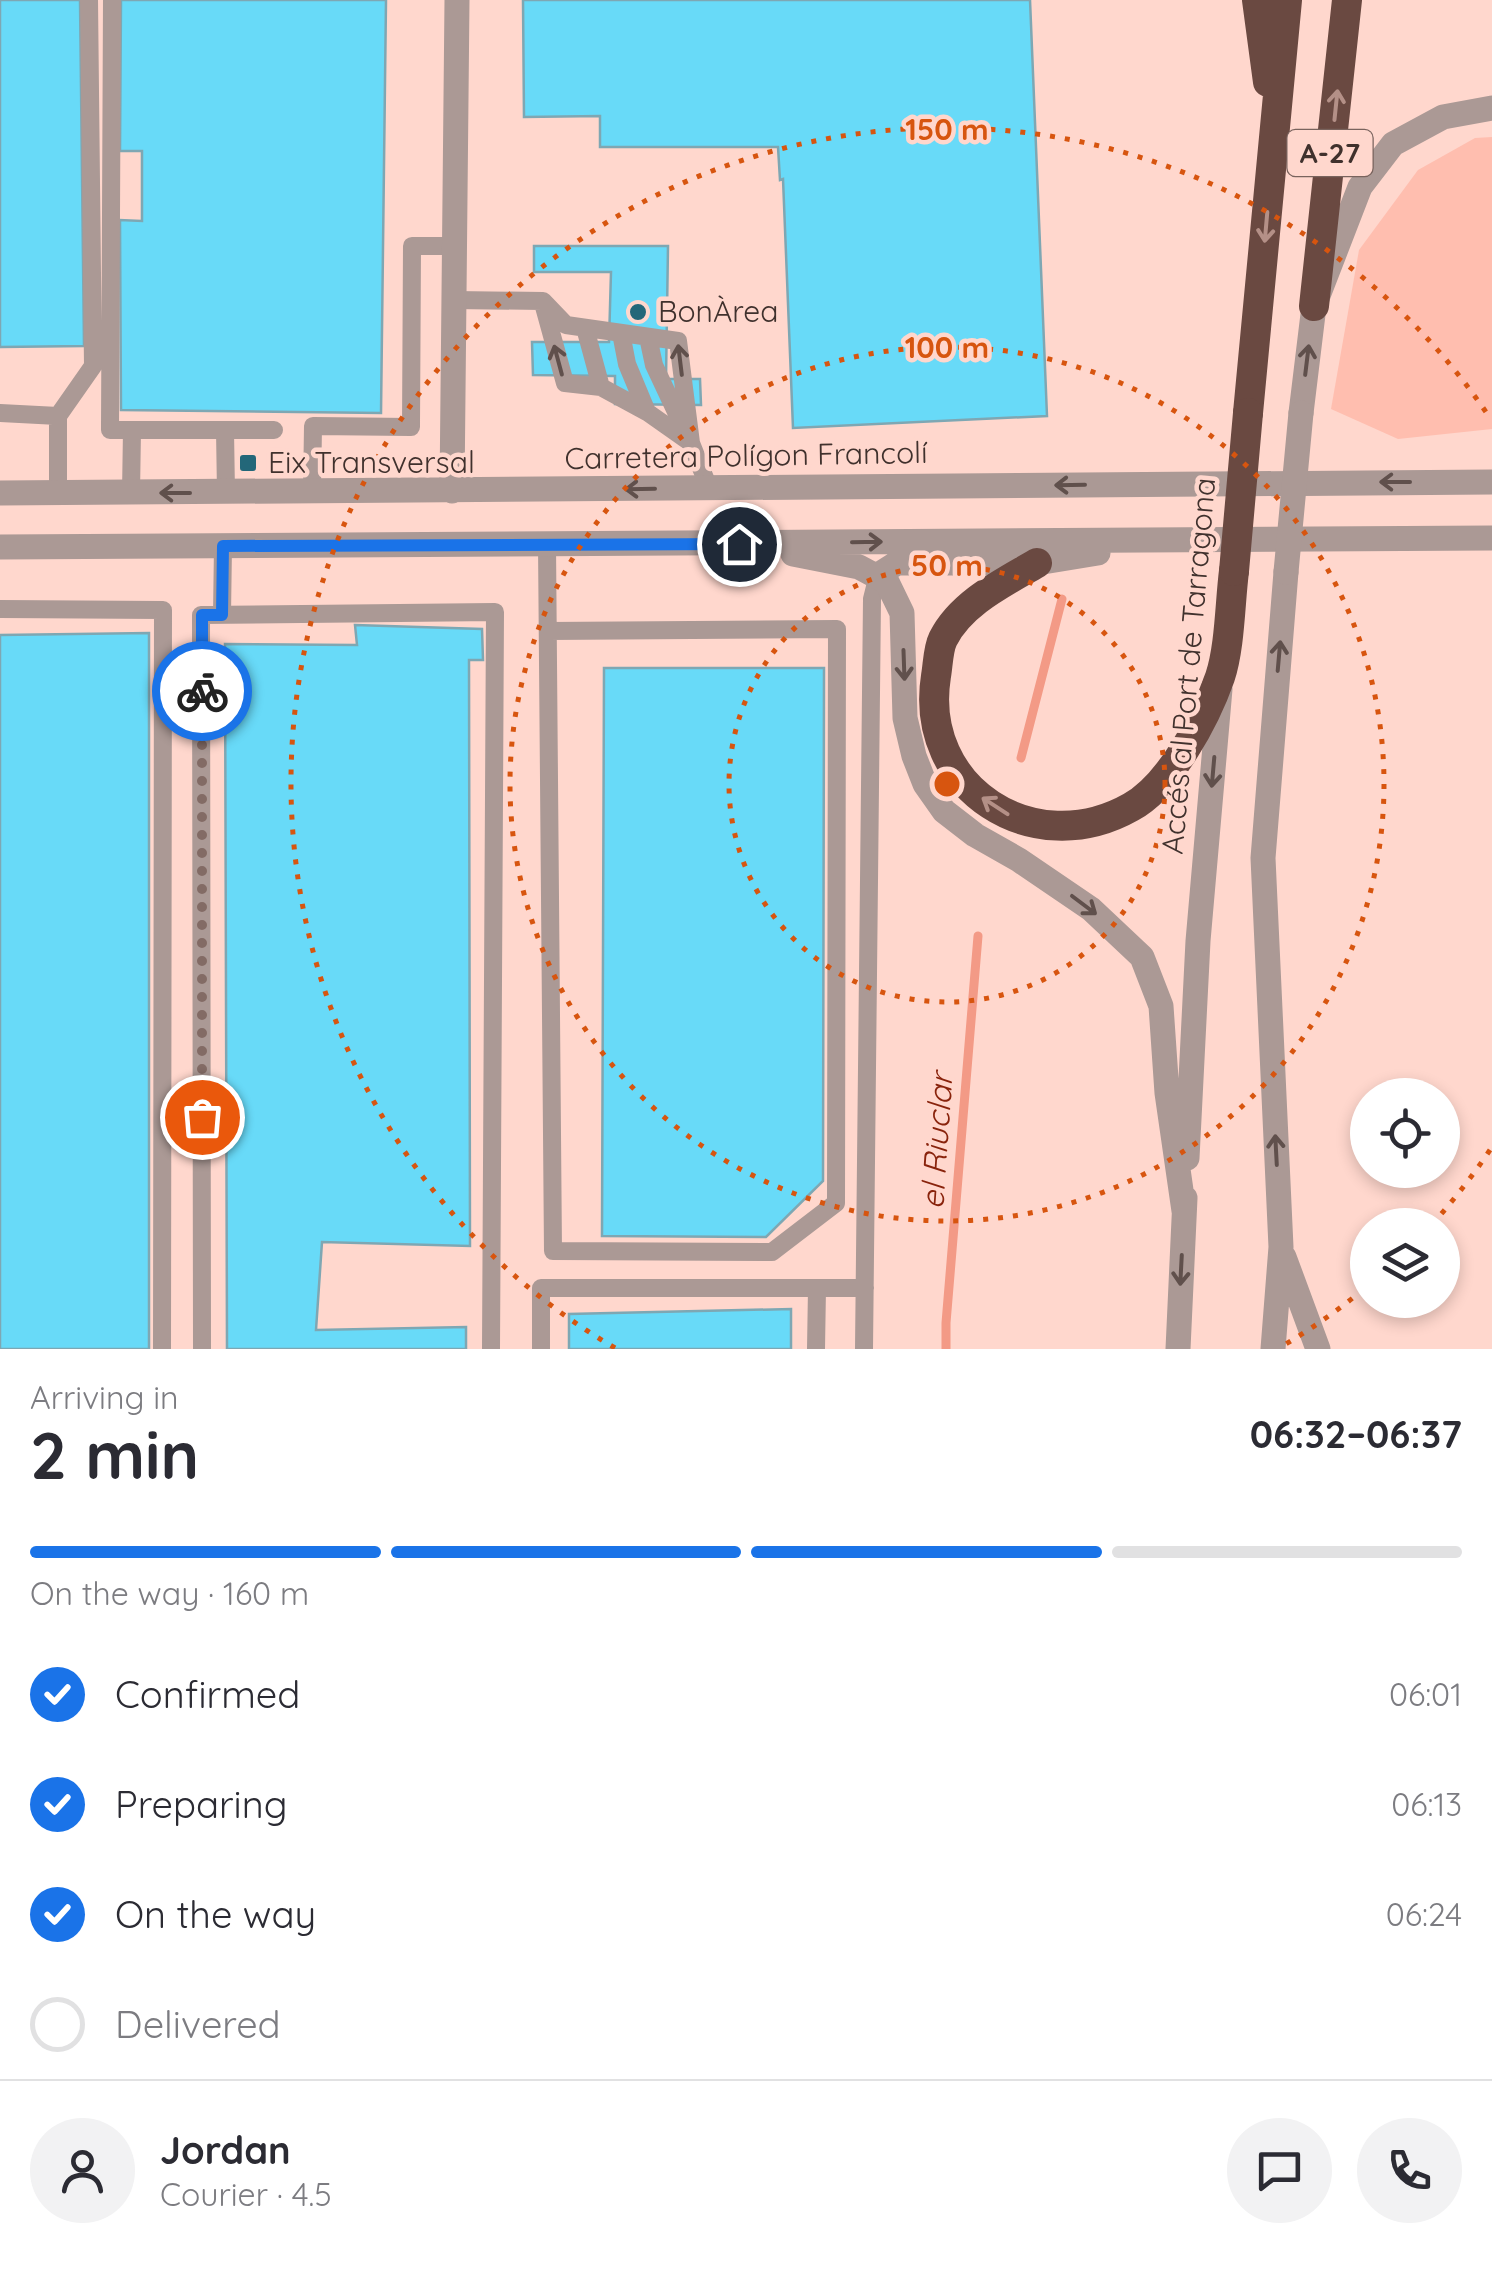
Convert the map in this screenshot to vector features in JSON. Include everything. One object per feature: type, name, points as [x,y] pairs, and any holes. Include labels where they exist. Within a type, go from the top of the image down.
[{"type":"highway","points":[[1257,0],[1275,130]]},
{"type":"highway","name":"Accés al Port de Tarragona","points":[[1221,674],[1288,0]]},
{"type":"highway","name":"A-27","points":[[1314,306],[1347,0]]},
{"type":"highway","points":[[1037,563],[985,594],[960,616],[941,641],[932,696],[939,738],[953,770],[1006,815],[1041,826],[1081,826],[1134,807],[1169,772],[1190,740],[1221,674]]},
{"type":"street","points":[[452,491],[457,0]]},
{"type":"street","points":[[1314,306],[1360,187],[1394,144],[1442,117],[1492,108]]},
{"type":"street","name":"A-27","points":[[1273,1349],[1281,1248],[1263,858],[1286,572],[1314,306]]},
{"type":"street","name":"Carretera Polígon Francolí","points":[[0,493],[1492,482]]},
{"type":"street","points":[[0,547],[1492,538]]},
{"type":"street","points":[[878,576],[897,563],[1037,563],[1155,540]]},
{"type":"street","points":[[739,544],[859,567],[887,582],[902,613],[905,718],[925,784],[944,811],[959,823],[1091,909],[1142,956],[1160,1006],[1167,1093],[1184,1210]]},
{"type":"street","name":"Accés al Port de Tarragona","points":[[1179,1346],[1198,940],[1221,674]]},
{"type":"street","name":"A-27","points":[[1281,1248],[1318,1349]]},
{"type":"lane","points":[[58,493],[58,416],[93,366],[89,0]]},
{"type":"lane","points":[[112,0],[110,430],[274,430]]},
{"type":"lane","points":[[312,492],[313,426],[411,427],[412,246],[455,246]]},
{"type":"lane","points":[[454,300],[543,301],[566,325],[678,341],[691,443]]},
{"type":"lane","points":[[543,301],[565,383],[601,388],[647,412],[691,443]]},
{"type":"lane","points":[[584,328],[601,388]]},
{"type":"lane","points":[[621,333],[628,364],[647,412]]},
{"type":"lane","points":[[648,338],[654,364],[709,488]]},
{"type":"lane","points":[[0,412],[58,416]]},
{"type":"lane","points":[[131,493],[132,430]]},
{"type":"lane","points":[[225,430],[226,492]]},
{"type":"lane","points":[[547,544],[553,1251],[772,1252],[836,1203],[837,629],[548,631]]},
{"type":"lane","points":[[222,615],[223,546]]},
{"type":"lane","points":[[864,1349],[872,599],[878,576]]},
{"type":"lane","points":[[0,609],[163,610],[162,1349]]},
{"type":"lane","points":[[202,1349],[202,615],[495,612],[491,1349]]},
{"type":"lane","points":[[541,1349],[540,1288],[865,1288]]},
{"type":"lane","points":[[816,1349],[817,1288]]},
{"type":"shaded area","points":[[1492,137],[1492,429],[1398,439],[1331,409],[1359,250],[1418,170],[1475,138]]},
{"type":"building","points":[[0,0],[80,0],[84,346],[0,347]]},
{"type":"building","points":[[121,0],[386,0],[381,413],[121,410],[120,220],[142,221],[142,151],[120,151]]},
{"type":"building","points":[[523,0],[1030,0],[1047,416],[793,428],[783,179],[780,180],[778,147],[600,147],[600,116],[524,117]]},
{"type":"building","name":"BonÀrea","points":[[534,246],[668,246],[666,379],[700,379],[701,405],[615,404],[615,376],[533,375],[532,342],[609,342],[611,272],[534,272]]},
{"type":"building","points":[[355,625],[482,629],[483,660],[469,660],[470,1246],[322,1242],[316,1330],[466,1327],[466,1349],[227,1349],[225,644],[357,645]]},
{"type":"building","points":[[149,633],[149,1349],[0,1349],[0,635]]},
{"type":"building","points":[[604,668],[824,668],[823,1181],[766,1237],[602,1236]]},
{"type":"building","points":[[791,1309],[791,1349],[569,1349],[569,1314]]},
{"type":"waterway","name":"el Riuclar","points":[[1021,758],[1062,599]]},
{"type":"waterway","name":"el Riuclar","points":[[946,1349],[978,936]]},
{"type":"way so far","points":[[202,691],[202,1117]]},
{"type":"place","name":"BonÀrea","points":[[638,312]]},
{"type":"place","name":"Eix Transversal","points":[[248,463]]},
{"type":"route","points":[[202,691],[202,615],[222,615],[223,546],[739,544]]}]
